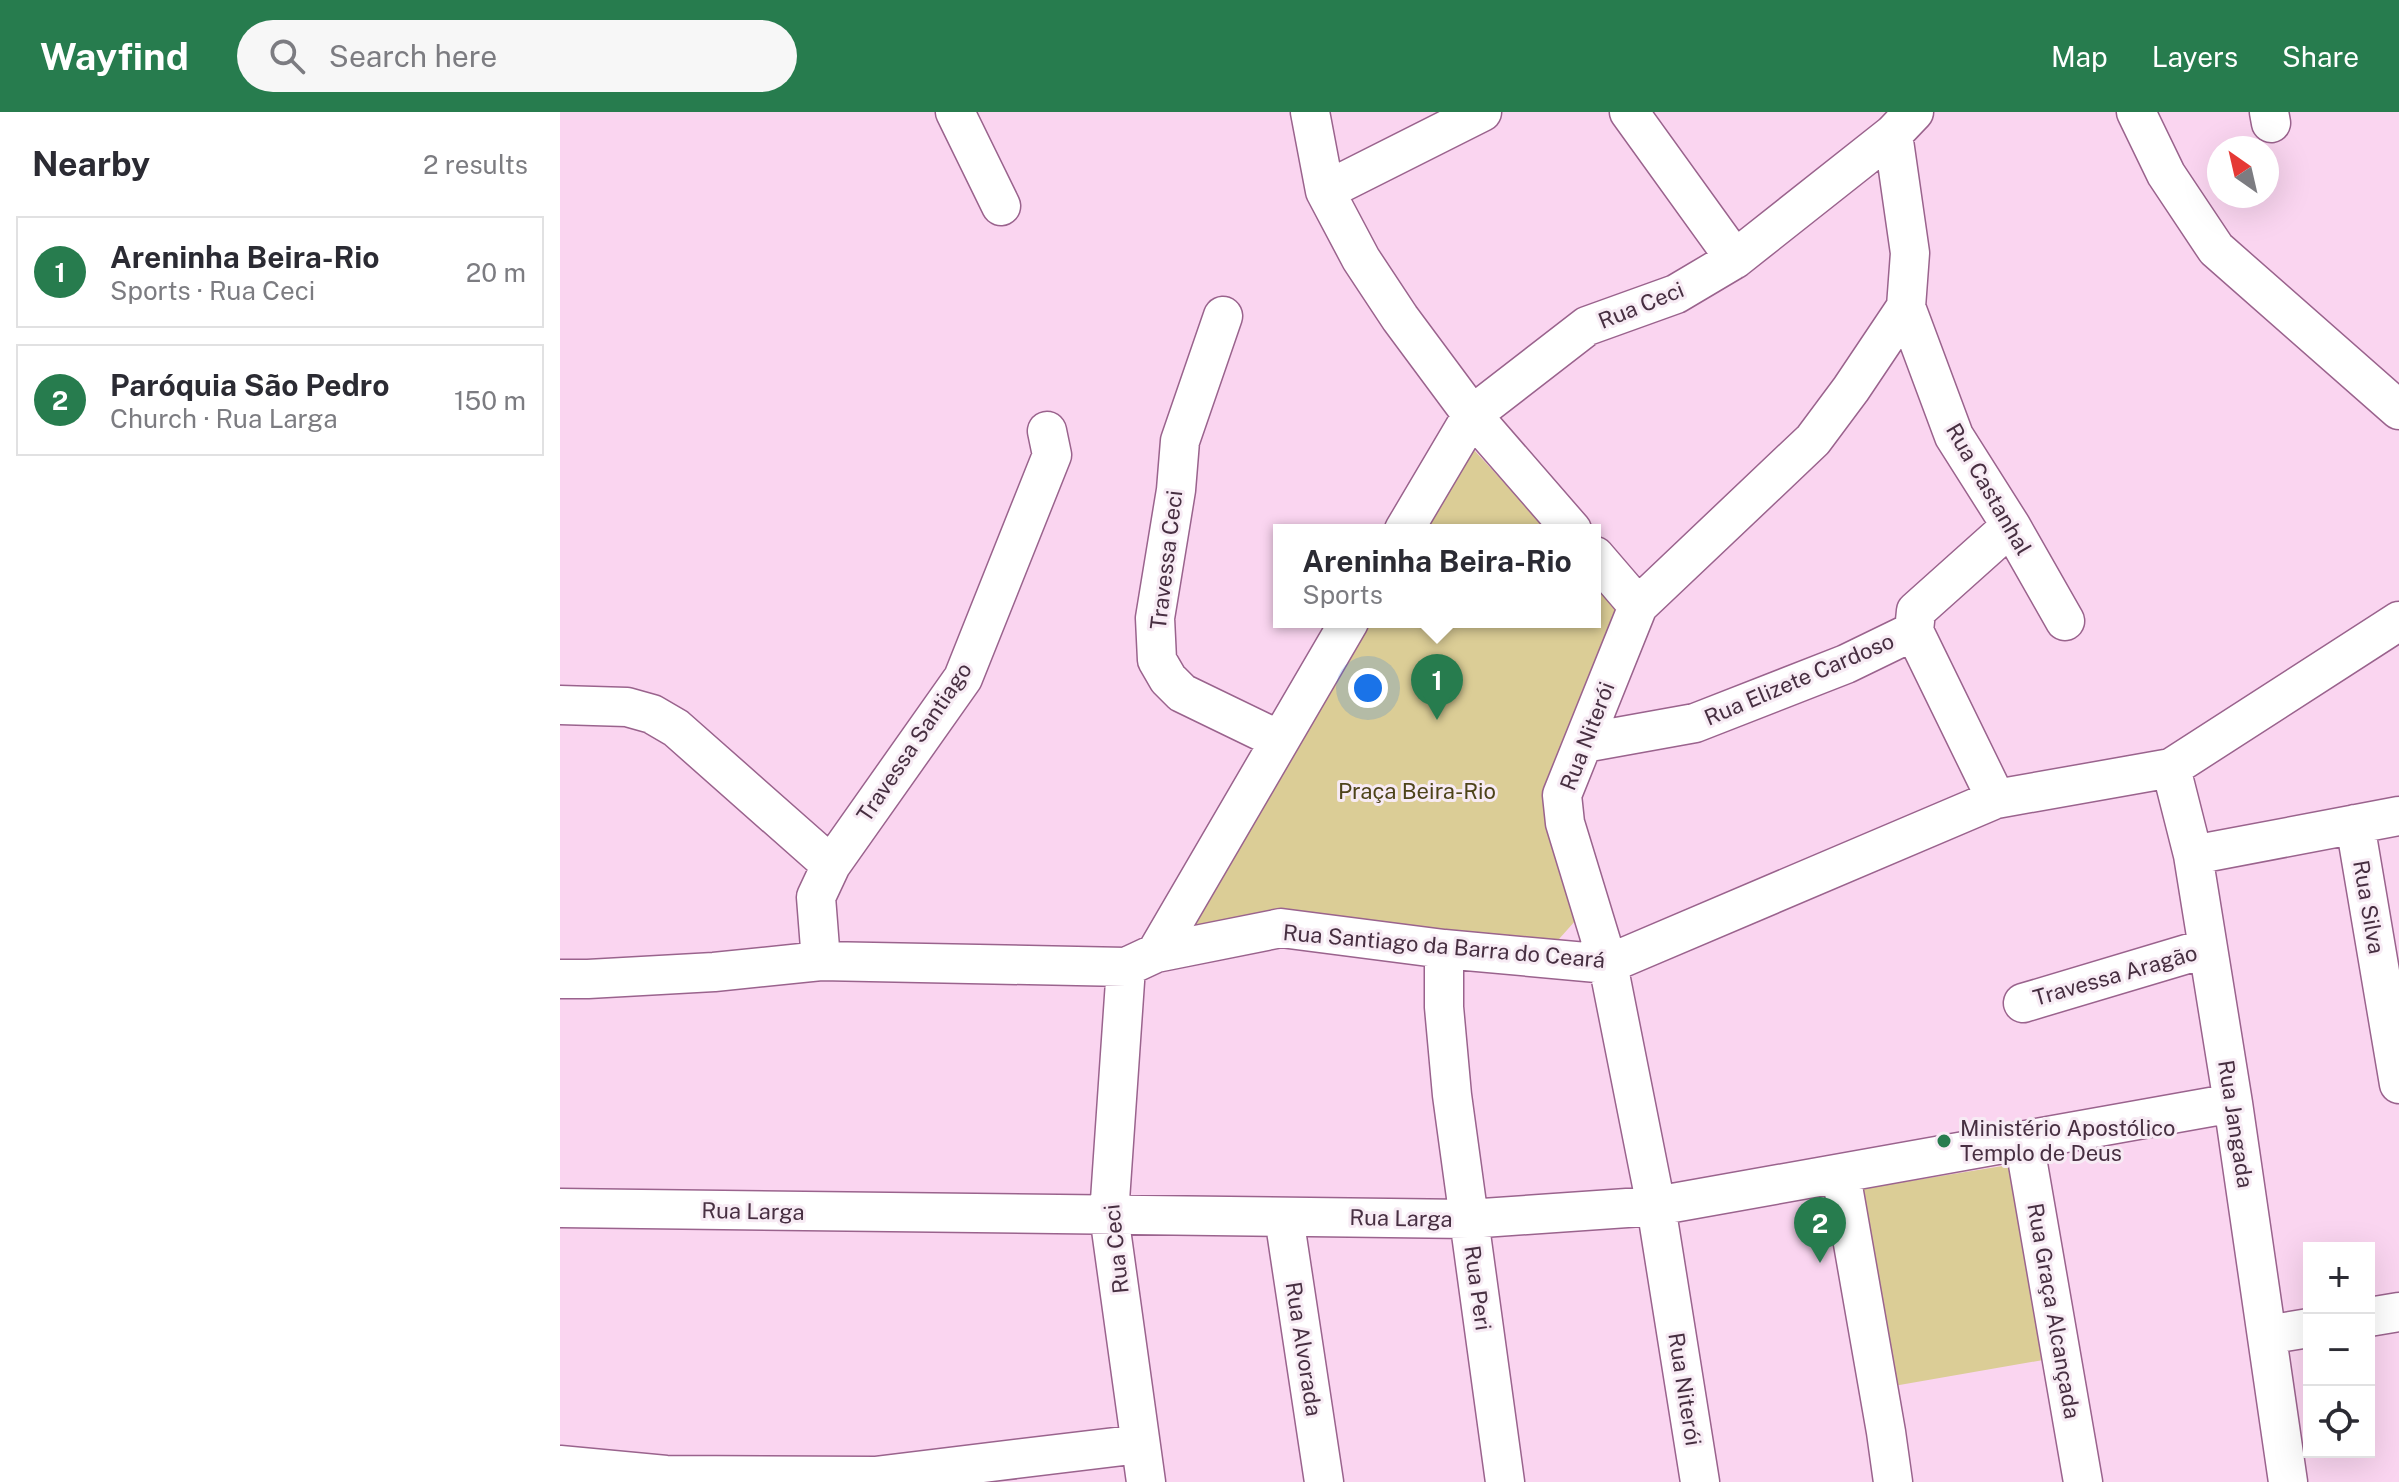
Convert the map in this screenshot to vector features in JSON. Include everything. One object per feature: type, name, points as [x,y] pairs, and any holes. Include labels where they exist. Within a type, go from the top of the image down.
[{"type":"street","points":[[955,112],[1001,206]]},
{"type":"street","points":[[1310,112],[1325,191],[1361,259],[1400,318],[1472,415],[1567,524]]},
{"type":"street","points":[[1325,191],[1482,112]]},
{"type":"street","points":[[1629,112],[1735,259]]},
{"type":"street","points":[[2136,112],[2166,174],[2216,249],[2399,410]]},
{"type":"street","name":"Rua Ceci","points":[[1408,524],[1472,415],[1587,326],[1676,294],[1735,259],[1904,123]]},
{"type":"street","name":"Rua Niterói","points":[[1700,1482],[1656,1206],[1608,964],[1565,823],[1562,795],[1638,606],[1813,440],[1906,307],[1910,253],[1904,123]]},
{"type":"street","name":"Rua Castanhal","points":[[1906,307],[1954,436],[2011,526],[2065,621]]},
{"type":"street","name":"Travessa Ceci","points":[[1223,316],[1180,441],[1176,490],[1155,618],[1157,660],[1168,679],[1182,693],[1279,740]]},
{"type":"street","name":"Travessa Santiago","points":[[821,961],[816,897],[831,865],[963,678],[1052,455],[1047,431]]},
{"type":"street","name":"Rua Elizete Cardoso","points":[[1584,743],[1695,723],[1846,664],[1914,631],[1916,611],[2011,526]]},
{"type":"street","points":[[1601,563],[1638,606]]},
{"type":"street","name":"Rua Santiago da Barra do Ceará","points":[[560,979],[714,972],[821,961],[1141,960],[1281,928],[1444,949],[1608,964],[1996,799],[2171,768],[2399,621]]},
{"type":"street","name":"Rua Ceci","points":[[1146,1482],[1109,1215],[1141,960],[1345,628]]},
{"type":"street","points":[[1914,631],[1996,799]]},
{"type":"street","points":[[560,705],[627,707],[652,714],[676,728],[831,865]]},
{"type":"street","name":"Rua Jangada","points":[[2171,768],[2193,855],[2288,1482]]},
{"type":"street","points":[[2193,855],[2399,816]]},
{"type":"street","name":"Rua Silva","points":[[2355,824],[2399,1084]]},
{"type":"street","name":"Travessa Aragão","points":[[2023,1003],[2207,948]]},
{"type":"street","name":"Rua Peri","points":[[1444,949],[1444,1007],[1452,1095],[1505,1482]]},
{"type":"street","name":"Rua Larga","points":[[560,1208],[1468,1219],[1656,1206],[2233,1103]]},
{"type":"street","name":"Rua Graça Alcançada","points":[[2024,1141],[2083,1482]]},
{"type":"street","points":[[1841,1175],[1893,1482]]},
{"type":"street","name":"Rua Alvorada","points":[[1284,1217],[1324,1482]]},
{"type":"street","points":[[2375,1316],[2399,1312]]},
{"type":"street","points":[[2267,1335],[2303,1329]]},
{"type":"street","points":[[560,1465],[665,1479],[875,1479],[1140,1444]]},
{"type":"green space","points":[[1474,450],[1542,524],[1427,524]]},
{"type":"green space","name":"Praça Beira-Rio","points":[[1601,588],[1626,615],[1553,773],[1576,920],[1551,948],[1196,931],[1186,920],[1361,628],[1601,628]]},
{"type":"green space","points":[[2021,1163],[2049,1359],[1888,1387],[1861,1189]]},
{"type":"place","name":"Areninha Beira-Rio","points":[[1437,720]]},
{"type":"place","name":"Ministério Apostólico Templo de Deus","points":[[1944,1141]]},
{"type":"place","name":"Paróquia São Pedro","points":[[1820,1263]]}]
